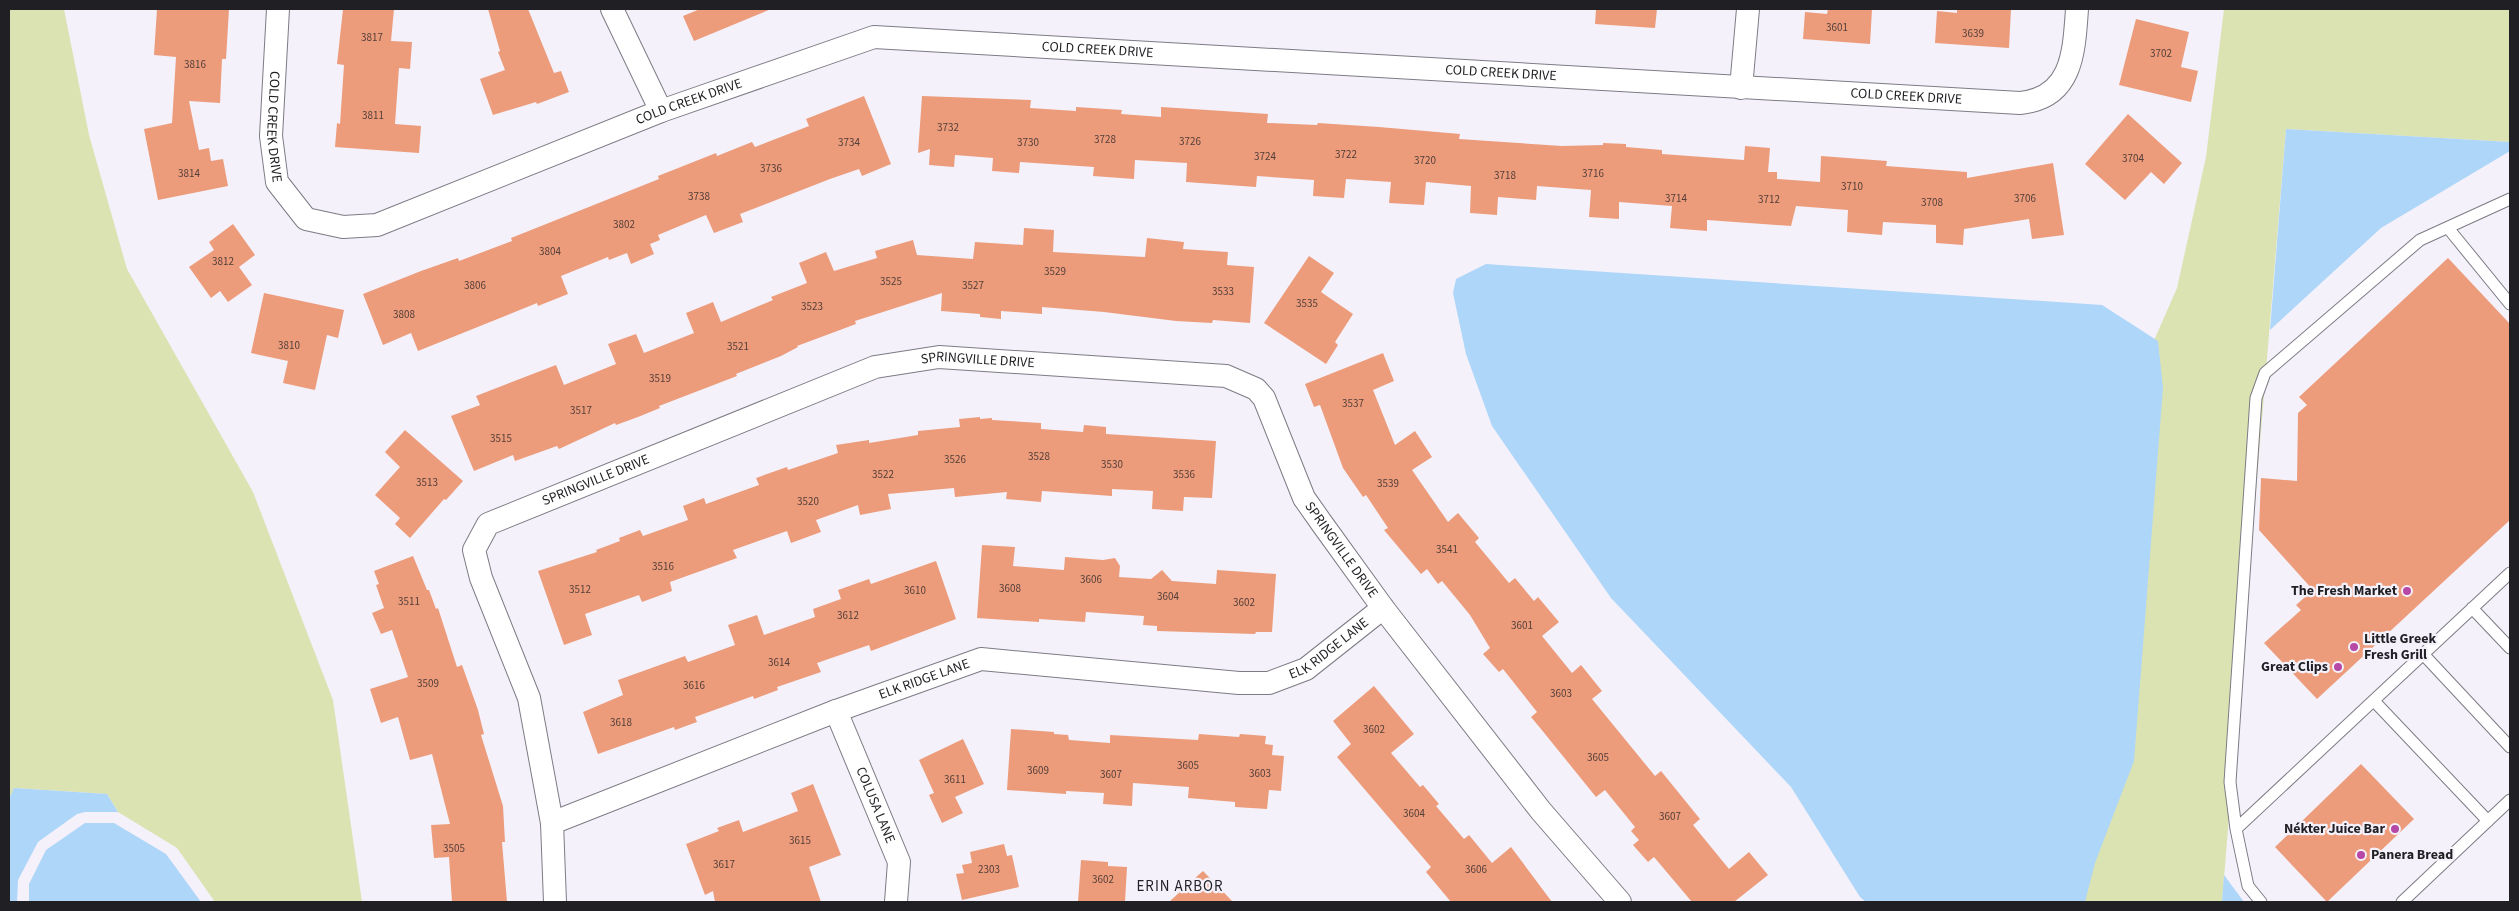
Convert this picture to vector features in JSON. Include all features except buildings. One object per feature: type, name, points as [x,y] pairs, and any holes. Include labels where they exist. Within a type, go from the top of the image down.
[{"type":"street","name":"COLD CREEK DRIVE","points":[[278,9],[270,136],[277,182],[306,219],[343,227],[376,225],[661,111],[874,37],[1741,88],[2020,102],[2034,101],[2055,89],[2064,76],[2071,61],[2077,9]]},
{"type":"street","points":[[612,9],[661,111]]},
{"type":"street","points":[[1741,88],[1748,9]]},
{"type":"street","name":"SPRINGVILLE DRIVE","points":[[555,902],[552,823],[529,698],[481,578],[474,550],[488,524],[875,367],[939,357],[1226,376],[1244,382],[1256,389],[1264,398],[1304,498],[1383,608],[1540,811],[1620,902]]},
{"type":"street","name":"ELK RIDGE LANE","points":[[552,823],[836,711],[981,659],[1239,683],[1269,682],[1306,669],[1383,608]]},
{"type":"street","name":"COLUSA LANE","points":[[836,711],[899,862],[896,902]]},
{"type":"lane","points":[[2261,902],[2248,886],[2236,829],[2230,782],[2256,398],[2265,373],[2420,240],[2510,199]]},
{"type":"lane","points":[[2448,228],[2510,304]]},
{"type":"lane","points":[[2236,829],[2510,573]]},
{"type":"lane","points":[[2472,608],[2510,648]]},
{"type":"lane","points":[[2423,654],[2510,747]]},
{"type":"lane","points":[[2374,701],[2488,821]]},
{"type":"lane","points":[[2402,902],[2510,800]]},
{"type":"green space","points":[[9,9],[64,9],[89,135],[127,269],[253,492],[333,700],[362,902],[215,902],[177,848],[118,812],[107,794],[15,788],[9,799]]},
{"type":"green space","points":[[2224,9],[2510,9],[2510,142],[2286,129],[2222,902],[2082,902],[2152,345],[2177,288],[2206,157]]},
{"type":"water","points":[[2286,129],[2510,142],[2510,151],[2381,228],[2270,330]]},
{"type":"water","points":[[1486,264],[2102,305],[2158,341],[2163,388],[2134,761],[2095,863],[2085,902],[1866,902],[1860,897],[1791,787],[1611,598],[1492,426],[1466,354],[1453,293],[1456,279]]},
{"type":"water","points":[[14,788],[107,794],[118,812],[85,812],[77,814],[38,842],[18,880],[17,902],[9,902],[9,799]]},
{"type":"water","points":[[85,823],[114,823],[166,854],[201,902],[29,902],[29,884],[46,850]]},
{"type":"water","points":[[2224,875],[2244,902],[2222,902]]},
{"type":"place","name":"The Fresh Market","points":[[2407,591]]},
{"type":"place","name":"Little Greek Fresh Grill","points":[[2354,647]]},
{"type":"place","name":"Great Clips","points":[[2338,667]]},
{"type":"place","name":"Nékter Juice Bar","points":[[2395,829]]},
{"type":"place","name":"Panera Bread","points":[[2361,855]]},
{"type":"district","name":"ERIN ARBOR","points":[[1180,886]]}]
